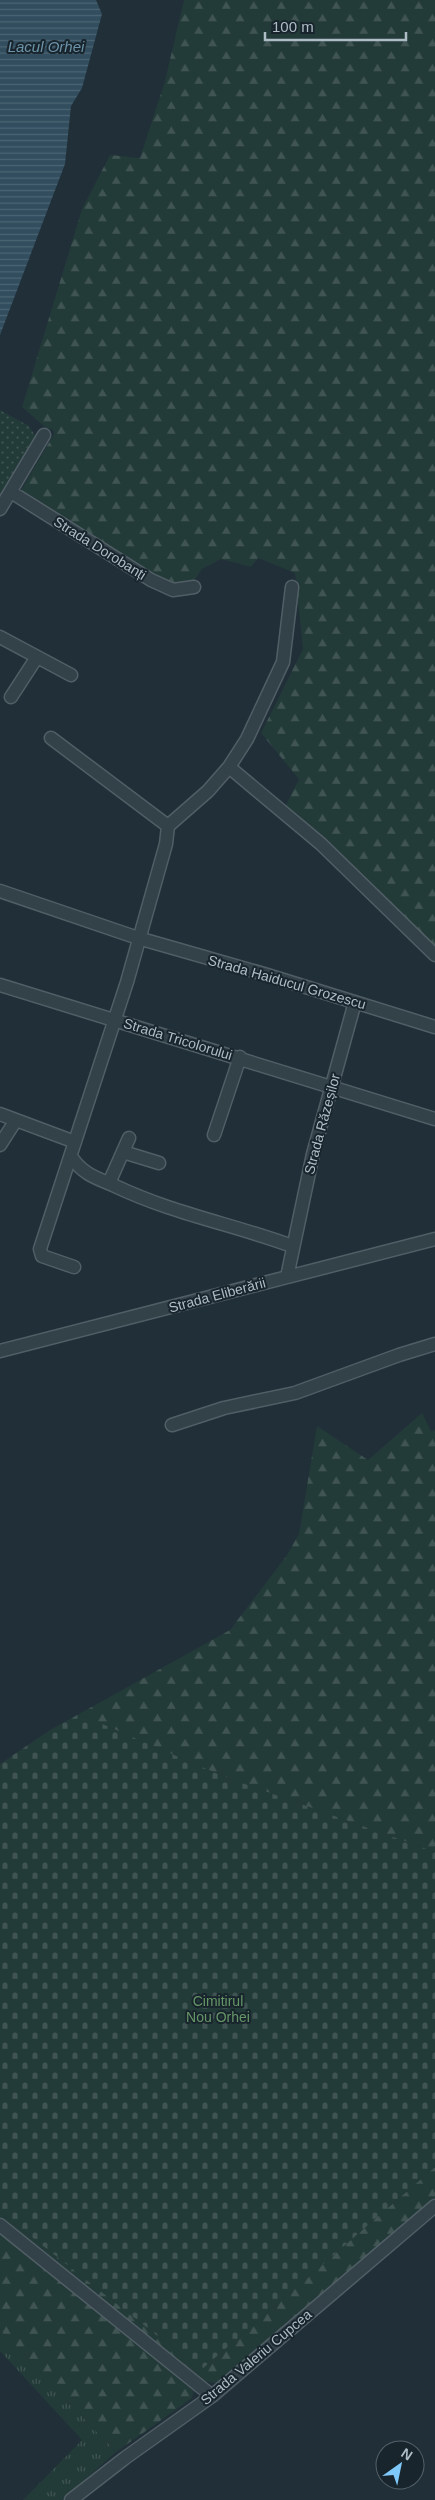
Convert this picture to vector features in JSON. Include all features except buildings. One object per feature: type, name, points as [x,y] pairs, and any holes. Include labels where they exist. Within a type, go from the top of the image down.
[{"type":"street","points":[[0,509],[44,435]]},
{"type":"street","name":"Strada Dorobanți","points":[[11,492],[151,580],[173,590],[194,587]]},
{"type":"street","points":[[115,1020],[166,844],[168,826],[208,791],[229,767],[247,739],[280,671],[285,652],[292,587]]},
{"type":"street","points":[[0,637],[71,675]]},
{"type":"street","points":[[11,697],[37,657]]},
{"type":"street","points":[[51,738],[168,826]]},
{"type":"street","points":[[229,767],[321,844],[435,956]]},
{"type":"street","name":"Strada Haiducul Grozescu","points":[[0,891],[138,938],[435,1027]]},
{"type":"street","name":"Strada Tricolorului","points":[[0,985],[240,1057],[435,1119]]},
{"type":"street","name":"Strada Răzeșilor","points":[[287,1277],[292,1246],[313,1154],[333,1088],[355,1002]]},
{"type":"street","name":"Strada Tricolorului","points":[[74,1142],[115,1020]]},
{"type":"street","name":"Strada Tricolorului","points":[[214,1135],[240,1057]]},
{"type":"street","points":[[0,1114],[74,1142],[72,1158],[40,1253],[42,1256],[74,1267]]},
{"type":"street","points":[[0,1145],[16,1120]]},
{"type":"street","points":[[109,1183],[130,1138]]},
{"type":"street","points":[[123,1152],[159,1162]]},
{"type":"street","points":[[72,1158],[88,1176],[178,1212],[292,1246]]},
{"type":"street","name":"Strada Eliberării","points":[[0,1352],[435,1239]]},
{"type":"street","points":[[172,1425],[224,1408],[295,1393],[399,1355],[435,1344]]},
{"type":"street","name":"Strada Valeriu Cupcea","points":[[71,2500],[125,2458],[212,2396],[435,2206]]},
{"type":"street","points":[[0,2225],[212,2396]]},
{"type":"green space","points":[[184,0],[435,0],[435,948],[285,807],[299,779],[261,733],[303,649],[295,573],[258,558],[251,567],[221,559],[202,569],[194,581],[181,584],[168,583],[142,570],[20,492],[54,434],[53,430],[45,427],[22,407],[82,209],[110,155],[140,158],[165,81]]},
{"type":"green space","points":[[0,410],[29,426],[36,437],[0,500]]},
{"type":"green space","points":[[422,1413],[431,1431],[435,1430],[435,1852],[225,1777],[79,1714],[230,1630],[287,1555],[299,1534],[317,1426],[368,1460]]},
{"type":"green space","name":"Cimitirul Nou Orhei","points":[[79,1714],[225,1777],[435,1852],[435,2167],[201,2370],[0,2212],[0,1764],[50,1730]]},
{"type":"green space","points":[[435,2167],[435,2200],[224,2380],[214,2383],[199,2380],[0,2220],[0,2212],[201,2370]]},
{"type":"green space","points":[[0,2232],[189,2383],[194,2392],[191,2399],[116,2452],[0,2330]]},
{"type":"green space","points":[[0,2330],[116,2452],[62,2500],[23,2500],[82,2440],[0,2351]]},
{"type":"water","name":"Lacul Orhei","points":[[0,0],[96,0],[102,14],[82,88],[71,106],[65,164],[0,335]]}]
